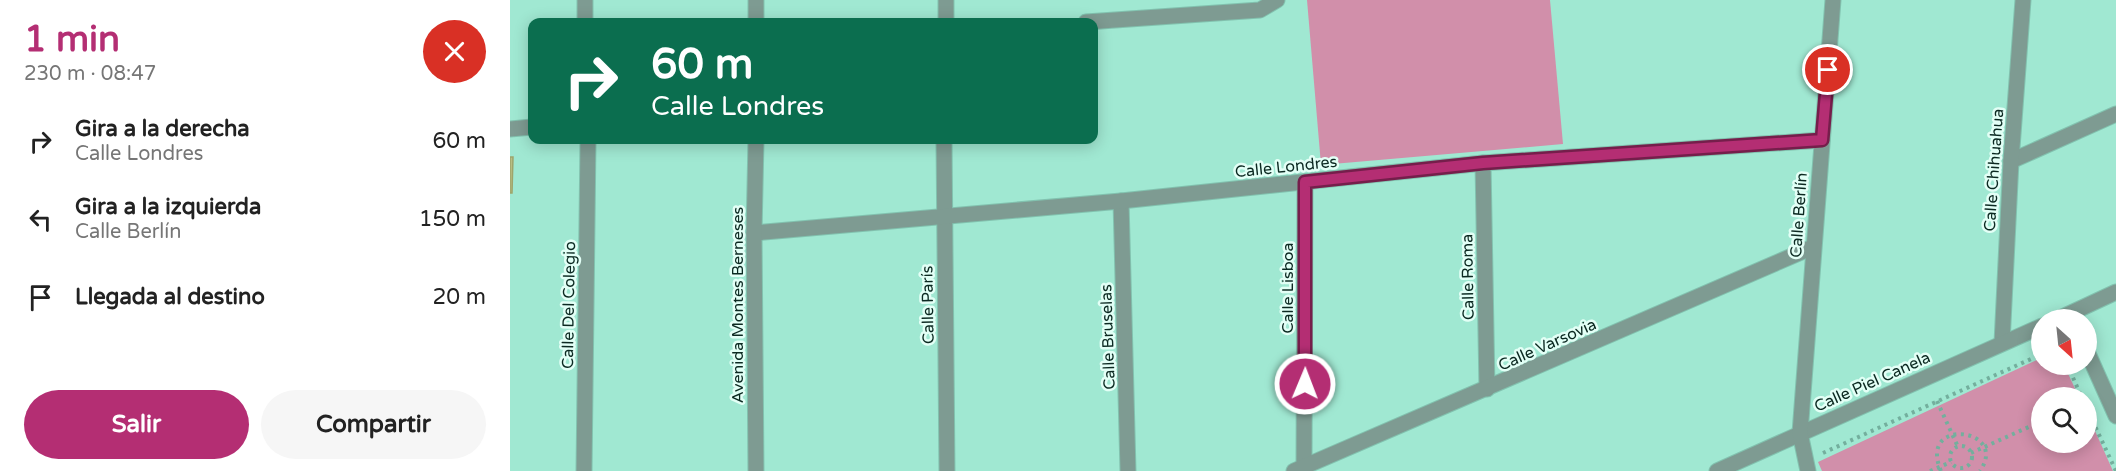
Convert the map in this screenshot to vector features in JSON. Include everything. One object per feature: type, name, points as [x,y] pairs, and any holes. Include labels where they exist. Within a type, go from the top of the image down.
[{"type":"street","points":[[585,0],[585,18]]},
{"type":"street","points":[[756,0],[756,18]]},
{"type":"street","points":[[946,0],[946,18]]},
{"type":"street","points":[[1098,21],[1260,10],[1277,0]]},
{"type":"street","name":"Calle Berlín","points":[[1811,464],[1800,433],[1833,0]]},
{"type":"street","name":"Calle Chihuahua","points":[[2002,343],[2011,161],[2023,0]]},
{"type":"street","points":[[2011,161],[2116,114]]},
{"type":"street","points":[[510,129],[528,127]]},
{"type":"street","name":"Calle Londres","points":[[754,233],[1121,201],[1483,163],[1822,140]]},
{"type":"street","name":"Calle Del Colegio","points":[[584,471],[588,144]]},
{"type":"street","name":"Avenida Montes Berneses","points":[[756,144],[754,233],[756,471]]},
{"type":"street","name":"Calle París","points":[[944,144],[947,471]]},
{"type":"street","name":"Calle Roma","points":[[1483,163],[1487,389]]},
{"type":"street","name":"Calle Lisboa","points":[[1299,469],[1305,182]]},
{"type":"street","name":"Calle Bruselas","points":[[1121,201],[1128,471]]},
{"type":"street","name":"Calle Varsovia","points":[[1299,469],[1814,247]]},
{"type":"street","points":[[2085,309],[2116,292]]},
{"type":"street","name":"Calle Piel Canela","points":[[1717,471],[2031,331]]},
{"type":"street","points":[[2097,374],[2116,416]]},
{"type":"path","points":[[1811,464],[1937,401],[2031,359]]},
{"type":"path","points":[[1937,401],[1958,447]]},
{"type":"path","points":[[1971,453],[2031,426]]},
{"type":"path","points":[[2097,430],[2116,471]]},
{"type":"path","points":[[1940,469],[1937,455],[1939,447],[1952,435],[1964,433],[1978,439],[1983,447],[1985,460],[1980,471]]},
{"type":"path","points":[[1958,447],[1965,447],[1971,453],[1971,462],[1967,469],[1955,467],[1951,462],[1952,451],[1958,447]]},
{"type":"path","points":[[1930,471],[1940,469],[1951,462]]},
{"type":"shaded area","points":[[1307,0],[1550,0],[1563,144],[1321,165]]},
{"type":"shaded area","points":[[2031,363],[2031,375],[2069,375],[2074,387],[2031,387],[2031,453],[2097,453],[2097,435],[2113,471],[1822,471],[1818,462]]},
{"type":"building","points":[[510,157],[513,157],[512,193],[510,193]]},
{"type":"route","points":[[1305,384],[1305,182],[1483,163],[1822,140],[1828,70]]}]
